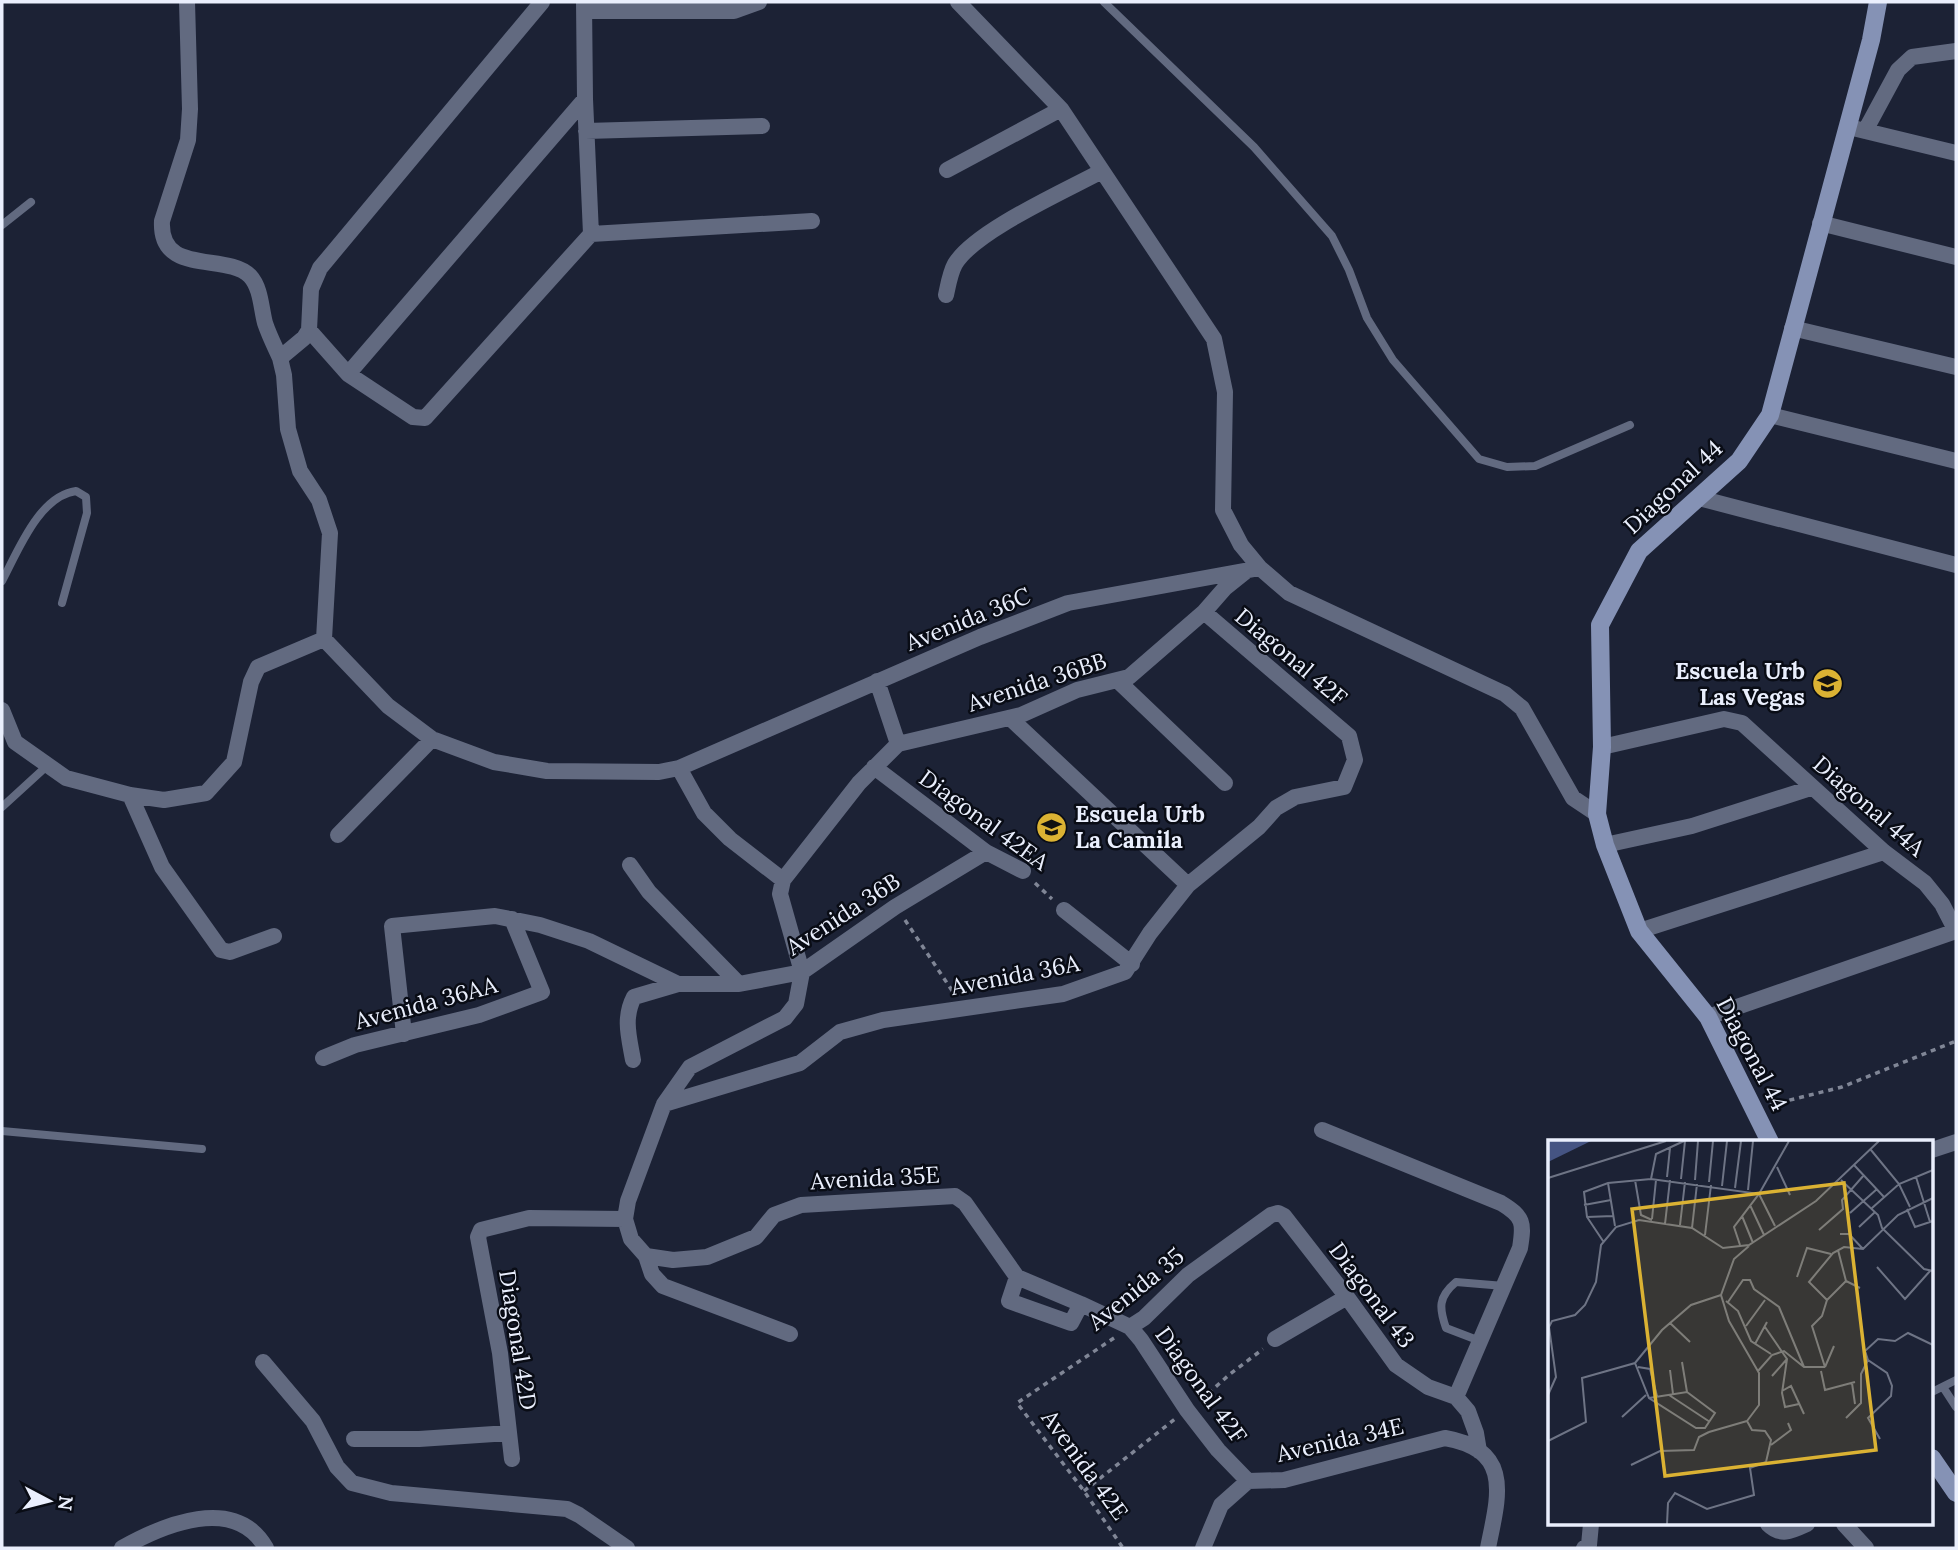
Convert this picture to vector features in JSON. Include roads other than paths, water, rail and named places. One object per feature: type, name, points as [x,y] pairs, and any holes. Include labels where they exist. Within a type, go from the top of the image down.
[{"type":"main road","name":"Diagonal 44","points":[[1769,1140],[1708,1017],[1639,931],[1605,845],[1597,814],[1602,747],[1600,625],[1639,551],[1738,461],[1770,415],[1871,40],[1878,2]]},
{"type":"main road","points":[[1934,1461],[1956,1493]]},
{"type":"street","points":[[2,710],[15,742],[66,778],[130,796],[164,800],[206,793],[234,762],[251,682],[258,667],[324,639],[330,533],[318,500],[300,471],[288,429],[284,375],[265,322],[259,295],[250,276],[235,268],[196,262],[179,255],[166,244],[161,235],[162,221],[187,140],[190,109],[187,2]]},
{"type":"street","points":[[280,358],[304,338],[309,330],[311,289],[320,268],[542,2]]},
{"type":"street","points":[[591,234],[584,6],[734,11],[759,2]]},
{"type":"street","points":[[958,2],[1060,109],[1214,339],[1226,392],[1223,510],[1253,570],[1289,593],[1505,694],[1522,708],[1573,798],[1597,814]]},
{"type":"street","points":[[1865,131],[1898,70],[1912,57],[1956,51]]},
{"type":"street","points":[[348,374],[585,99]]},
{"type":"street","points":[[947,170],[1060,109]]},
{"type":"street","points":[[586,131],[762,126]]},
{"type":"street","points":[[1847,127],[1956,153]]},
{"type":"street","points":[[946,295],[954,265],[989,232],[1102,171]]},
{"type":"street","points":[[309,330],[348,374],[413,417],[425,418],[591,234],[812,221]]},
{"type":"street","points":[[1820,223],[1956,257]]},
{"type":"street","points":[[1792,328],[1956,367]]},
{"type":"street","points":[[1770,415],[1956,461]]},
{"type":"street","points":[[1699,498],[1956,565]]},
{"type":"street","name":"Avenida 36BB","points":[[898,744],[1010,718],[1077,690],[1129,677],[1204,612],[1225,589],[1253,570]]},
{"type":"street","name":"Avenida 36C","points":[[324,639],[388,706],[432,739],[494,762],[547,771],[659,772],[679,768],[980,637],[1068,603],[1253,570]]},
{"type":"street","name":"Diagonal 42F","points":[[1188,885],[1231,851],[1276,808],[1295,797],[1344,787],[1355,760],[1349,736],[1204,612]]},
{"type":"street","points":[[1117,680],[1225,783]]},
{"type":"street","points":[[790,1334],[663,1286],[652,1274],[646,1256],[631,1239],[625,1219],[628,1201],[664,1104],[690,1067],[785,1018],[796,1004],[802,972],[780,894],[783,880],[874,767],[898,744],[877,681]]},
{"type":"street","points":[[1010,718],[1188,885],[1150,933],[1132,964],[1064,910]]},
{"type":"street","name":"Diagonal 44A","points":[[1602,747],[1724,719],[1742,723],[1811,788],[1934,892],[1956,931]]},
{"type":"street","points":[[338,835],[432,739]]},
{"type":"street","name":"Diagonal 42EA","points":[[874,767],[986,852],[1023,871]]},
{"type":"street","points":[[679,768],[704,813],[730,839],[783,880]]},
{"type":"street","points":[[1605,845],[1692,826],[1811,788]]},
{"type":"street","points":[[130,796],[162,867],[221,950],[230,952],[274,936]]},
{"type":"street","name":"Avenida 36B","points":[[404,1034],[391,926],[495,916],[540,925],[589,941],[678,984],[739,984],[802,972],[895,907],[986,852]]},
{"type":"street","points":[[1639,931],[1884,852]]},
{"type":"street","points":[[630,865],[649,892],[739,984]]},
{"type":"street","name":"Avenida 36AA","points":[[323,1058],[355,1045],[479,1015],[542,992],[512,919]]},
{"type":"street","points":[[1708,1017],[1956,931]]},
{"type":"street","name":"Avenida 36A","points":[[664,1104],[800,1062],[840,1032],[883,1020],[1063,994],[1125,972],[1132,964]]},
{"type":"street","points":[[633,1060],[626,1023],[628,1009],[634,997],[678,984]]},
{"type":"street","points":[[1322,1130],[1501,1203],[1516,1212],[1523,1226],[1520,1248],[1455,1397],[1468,1411],[1479,1451],[1496,1470],[1498,1496],[1488,1548]]},
{"type":"street","points":[[1934,1149],[1956,1142]]},
{"type":"street","name":"Avenida 35E","points":[[646,1256],[673,1260],[707,1257],[756,1237],[774,1215],[801,1205],[955,1196],[965,1203],[1017,1277]]},
{"type":"street","name":"Avenida 35","points":[[1130,1328],[1188,1275],[1271,1215],[1278,1213],[1284,1216]]},
{"type":"street","name":"Diagonal 43","points":[[1284,1216],[1396,1365],[1428,1387],[1455,1397]]},
{"type":"street","name":"Diagonal 42D","points":[[512,1459],[500,1353],[478,1237],[481,1230],[529,1218],[625,1219]]},
{"type":"street","points":[[1017,1277],[1009,1301],[1071,1323],[1081,1304]]},
{"type":"street","name":"Diagonal 42F","points":[[1017,1277],[1130,1328],[1202,1430],[1248,1480]]},
{"type":"street","points":[[1275,1339],[1347,1297]]},
{"type":"street","points":[[263,1362],[313,1421],[337,1467],[352,1483],[391,1493],[567,1510],[579,1515],[627,1548]]},
{"type":"street","points":[[354,1439],[419,1439],[509,1433]]},
{"type":"street","name":"Avenida 34E","points":[[1203,1548],[1221,1505],[1248,1480],[1284,1480],[1445,1438],[1463,1441],[1479,1451]]},
{"type":"street","points":[[122,1548],[153,1531],[189,1520],[236,1520],[260,1538],[266,1548]]},
{"type":"street","points":[[1584,1548],[1589,1545],[1591,1526]]},
{"type":"street","points":[[1770,1526],[1775,1531],[1789,1532],[1802,1526]]},
{"type":"street","points":[[1846,1526],[1866,1548]]},
{"type":"lane","points":[[1104,2],[1254,147],[1332,236],[1349,270],[1367,318],[1394,360],[1479,459],[1507,467],[1535,466],[1630,425]]},
{"type":"lane","points":[[2,225],[32,202]]},
{"type":"lane","points":[[2,581],[32,523],[62,493],[76,491],[86,497],[87,513],[62,603]]},
{"type":"lane","points":[[2,807],[48,765]]},
{"type":"lane","points":[[2,1131],[202,1149]]},
{"type":"lane","points":[[1480,1341],[1446,1328],[1440,1311],[1444,1291],[1456,1282],[1503,1286]]},
{"type":"lane","points":[[1934,1391],[1956,1380]]},
{"type":"lane","points":[[1943,1387],[1956,1407]]},
{"type":"place","name":"Escuela Urb Las Vegas","points":[[1828,684]]},
{"type":"place","name":"Escuela Urb La Camila","points":[[1052,827]]}]
